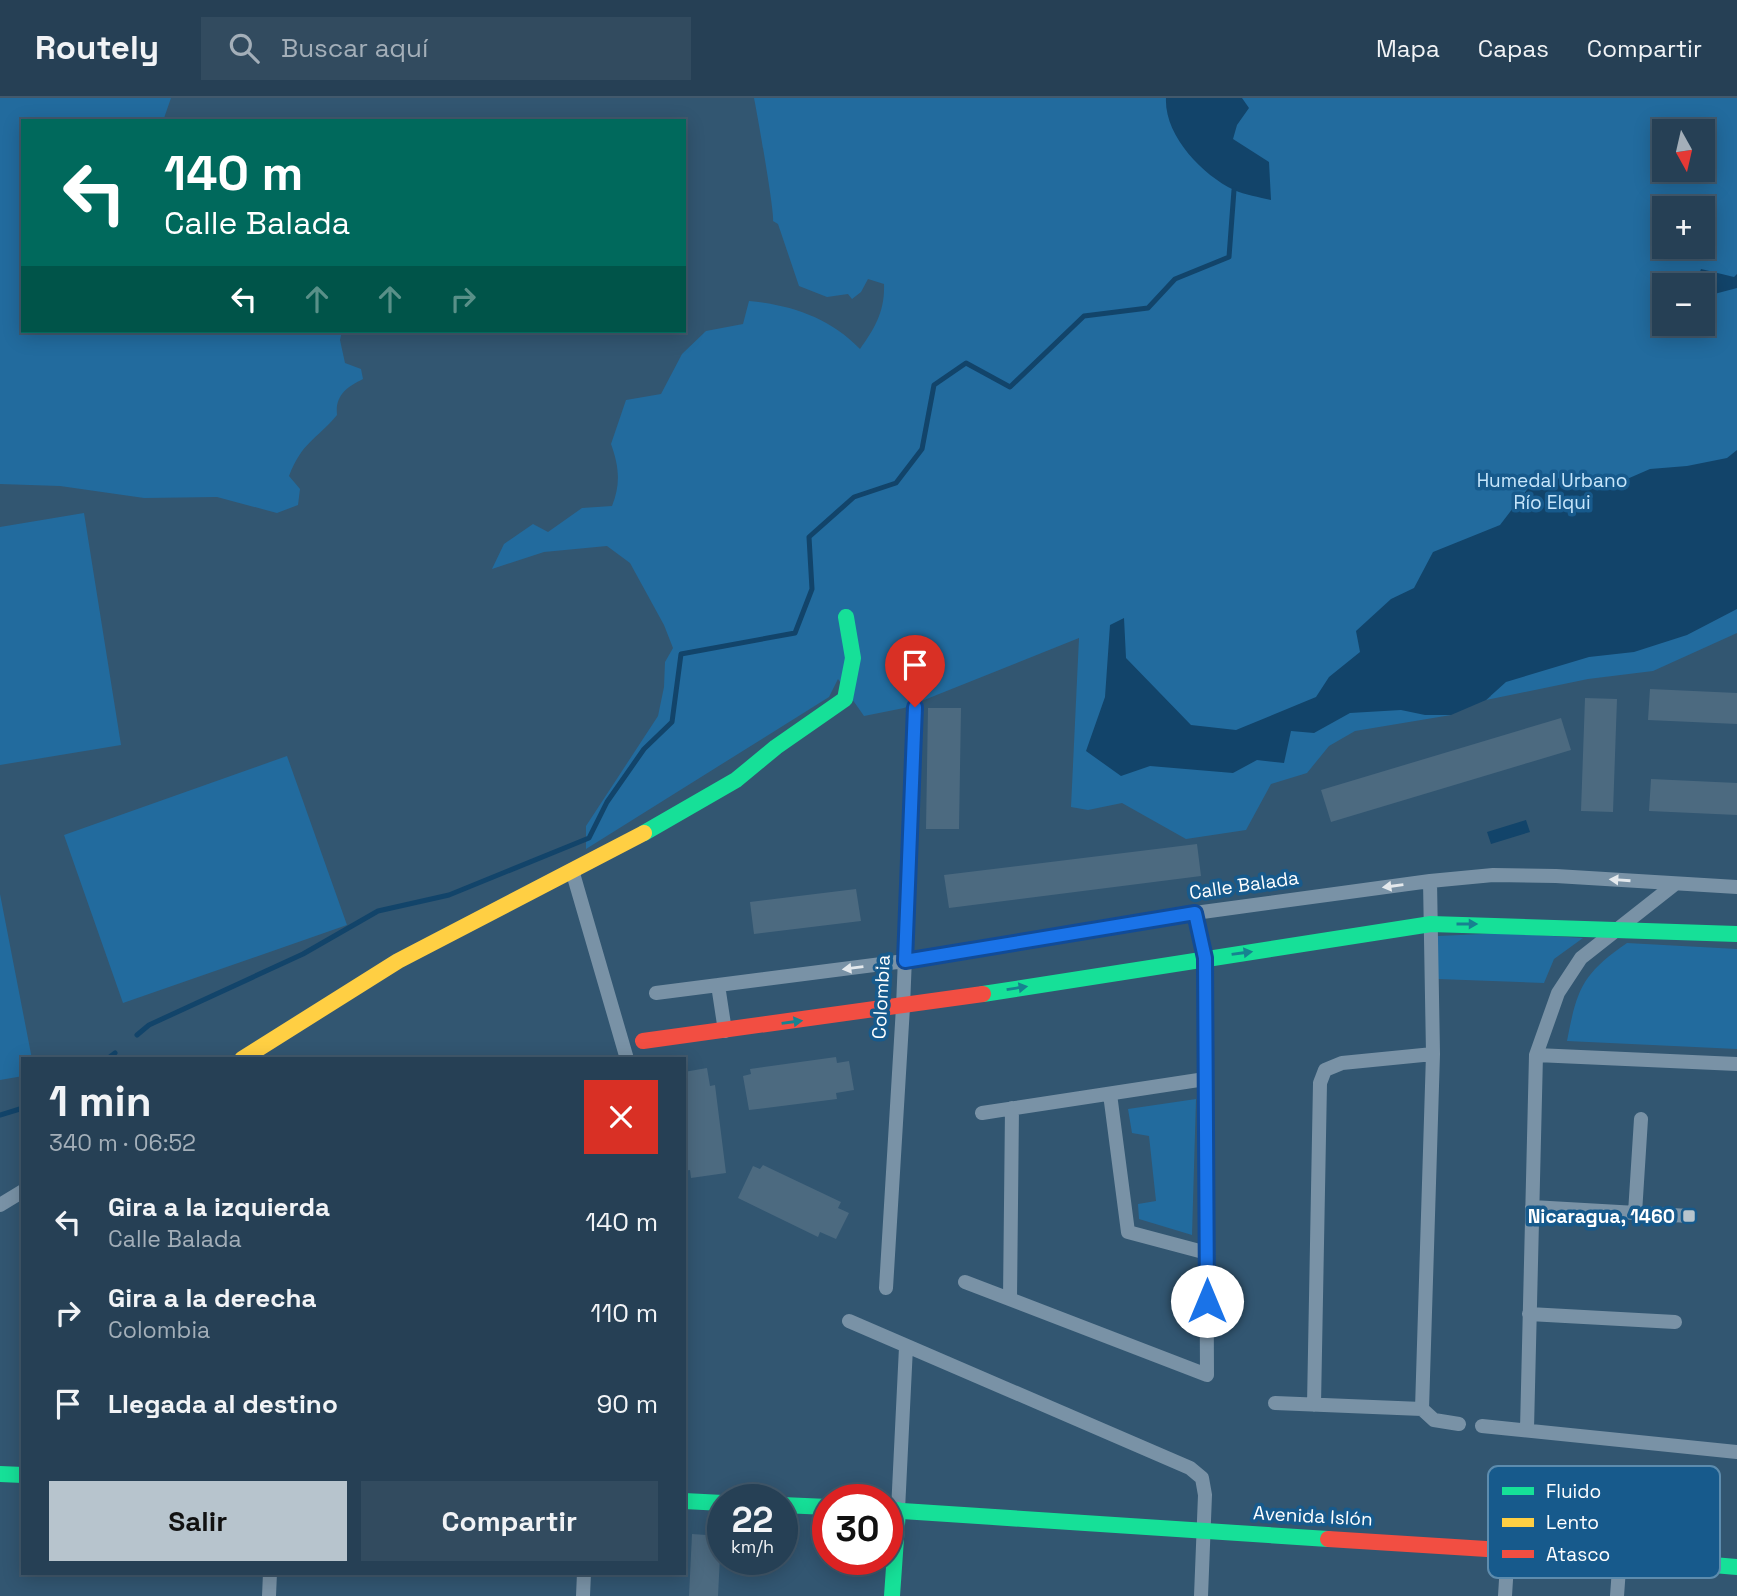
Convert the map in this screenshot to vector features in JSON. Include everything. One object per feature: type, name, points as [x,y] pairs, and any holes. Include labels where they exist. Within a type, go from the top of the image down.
[{"type":"street","points":[[245,1057],[398,961],[638,837],[736,780],[776,747],[845,699],[850,688],[854,662],[846,617]]},
{"type":"street","name":"Colombia","points":[[886,1288],[903,1006],[915,707]]},
{"type":"street","points":[[572,870],[626,1057]]},
{"type":"street","name":"Calle Balada","points":[[656,993],[905,961],[1195,913],[1430,881],[1493,875],[1556,876],[1737,887]]},
{"type":"street","points":[[1422,1409],[1433,1054],[1430,881]]},
{"type":"street","points":[[1527,1429],[1536,1055],[1558,993],[1581,958],[1675,884]]},
{"type":"street","points":[[965,1282],[1208,1375],[1205,958],[1195,913]]},
{"type":"street","points":[[643,1041],[903,1006],[1432,924],[1620,928],[1737,934]]},
{"type":"street","points":[[719,985],[725,1031]]},
{"type":"street","points":[[1314,1405],[1320,1083],[1325,1070],[1342,1063],[1433,1054]]},
{"type":"street","points":[[1536,1055],[1737,1064]]},
{"type":"street","points":[[982,1113],[1205,1079]]},
{"type":"street","points":[[1110,1094],[1128,1233],[1207,1253]]},
{"type":"street","points":[[1010,1299],[1012,1108]]},
{"type":"street","points":[[1635,1213],[1641,1119]]},
{"type":"street","points":[[0,1205],[21,1192]]},
{"type":"street","points":[[1532,1207],[1689,1216]]},
{"type":"street","points":[[1529,1314],[1675,1322]]},
{"type":"street","points":[[849,1321],[1190,1468],[1202,1478],[1204,1532],[1201,1596]]},
{"type":"street","points":[[895,1484],[906,1347]]},
{"type":"street","points":[[1275,1403],[1422,1409],[1434,1420],[1459,1423]]},
{"type":"street","points":[[1482,1426],[1737,1452]]},
{"type":"street","points":[[0,1474],[21,1475]]},
{"type":"street","points":[[686,1501],[707,1502]]},
{"type":"street","name":"Avenida Islón","points":[[903,1511],[1204,1532],[1488,1547]]},
{"type":"street","points":[[269,1596],[270,1575]]},
{"type":"street","points":[[583,1596],[584,1575]]},
{"type":"street","points":[[892,1575],[892,1596]]},
{"type":"street","points":[[1505,1596],[1506,1578]]},
{"type":"street","points":[[1617,1596],[1618,1578]]},
{"type":"green space","points":[[0,98],[171,98],[164,119],[21,119],[21,333],[342,333],[340,340],[345,363],[361,369],[363,379],[343,392],[338,402],[337,415],[304,448],[294,465],[289,476],[300,489],[298,505],[277,513],[217,497],[144,498],[60,486],[0,484]]},
{"type":"green space","name":"Humedal Urbano Río Elqui","points":[[754,98],[1737,98],[1737,633],[1653,671],[1588,679],[1486,700],[1491,696],[1425,715],[1451,715],[1355,731],[1329,746],[1307,773],[1271,784],[1246,830],[1186,839],[1122,803],[1088,810],[1071,807],[1079,638],[904,708],[864,716],[838,679],[829,697],[586,849],[586,826],[658,716],[664,687],[665,662],[673,648],[664,625],[630,563],[607,546],[544,552],[492,569],[504,544],[533,524],[548,532],[582,508],[612,506],[618,475],[611,444],[626,400],[661,394],[682,354],[706,331],[743,324],[749,301],[795,310],[823,321],[860,349],[881,311],[884,284],[868,279],[861,292],[852,299],[848,294],[827,297],[799,286],[778,224],[773,221]]},
{"type":"green space","points":[[84,513],[121,745],[0,765],[0,527]]},
{"type":"green space","points":[[287,756],[347,925],[123,1003],[64,835]]},
{"type":"green space","points":[[0,894],[32,1057],[21,1057],[21,1076],[0,1080]]},
{"type":"green space","points":[[1505,933],[1583,938],[1554,959],[1544,983],[1438,979],[1438,936]]},
{"type":"green space","points":[[1627,943],[1737,949],[1737,1049],[1567,1041],[1574,1008],[1584,984],[1600,964]]},
{"type":"green space","points":[[1196,1099],[1192,1235],[1139,1219],[1138,1204],[1156,1201],[1149,1136],[1132,1133],[1128,1109]]},
{"type":"shaded area","points":[[1166,98],[1242,98],[1249,108],[1237,125],[1233,139],[1269,162],[1271,200],[1234,190],[1198,164],[1171,126]]},
{"type":"shaded area","points":[[1701,269],[1734,277],[1737,274],[1737,288],[1715,294],[1715,273],[1700,273]]},
{"type":"shaded area","points":[[1737,450],[1737,609],[1687,635],[1634,652],[1589,657],[1506,682],[1486,700],[1451,715],[1425,715],[1401,710],[1350,713],[1314,733],[1291,731],[1284,763],[1257,760],[1233,773],[1150,766],[1121,776],[1086,751],[1105,697],[1110,625],[1124,618],[1126,658],[1191,725],[1236,730],[1316,697],[1329,677],[1360,652],[1356,631],[1391,599],[1414,588],[1433,552],[1500,525],[1539,474],[1604,489],[1650,469],[1687,466],[1727,458]]},
{"type":"shaded area","points":[[1526,820],[1530,832],[1491,844],[1487,832]]},
{"type":"building","points":[[1650,689],[1737,693],[1737,724],[1648,720]]},
{"type":"building","points":[[1585,698],[1617,699],[1613,812],[1581,811]]},
{"type":"building","points":[[928,708],[961,708],[959,829],[926,829]]},
{"type":"building","points":[[1561,718],[1571,750],[1331,822],[1321,790]]},
{"type":"building","points":[[1651,779],[1737,783],[1737,815],[1649,811]]},
{"type":"building","points":[[1197,844],[1201,876],[949,908],[944,875]]},
{"type":"building","points":[[856,889],[861,921],[754,934],[750,902]]},
{"type":"building","points":[[836,1057],[837,1063],[849,1061],[854,1090],[836,1093],[837,1099],[749,1110],[743,1076],[751,1074],[750,1069]]},
{"type":"building","points":[[707,1068],[710,1086],[715,1085],[726,1173],[691,1178],[690,1170],[686,1171],[686,1072]]},
{"type":"building","points":[[763,1165],[841,1202],[838,1208],[849,1213],[836,1239],[820,1232],[818,1237],[738,1198],[753,1166],[760,1169]]},
{"type":"building","points":[[692,1534],[707,1535],[707,1575],[719,1575],[718,1596],[689,1596]]},
{"type":"waterway","points":[[137,1035],[149,1025],[303,954],[378,911],[449,895],[589,838],[607,802],[644,749],[672,722],[681,654],[795,633],[812,589],[809,537],[854,497],[896,483],[922,449],[934,385],[966,363],[1010,387],[1084,316],[1148,308],[1175,279],[1229,257],[1234,190]]},
{"type":"waterway","points":[[110,1057],[115,1053]]},
{"type":"waterway","points":[[0,1115],[21,1109]]},
{"type":"traffic: fast","points":[[644,833],[736,780],[776,747],[845,699],[853,658],[846,617]]},
{"type":"traffic: fast","points":[[983,994],[1431,924],[1737,934]]},
{"type":"traffic: fast","points":[[0,1474],[21,1475]]},
{"type":"traffic: fast","points":[[686,1501],[707,1502]]},
{"type":"traffic: fast","points":[[798,1506],[812,1506]]},
{"type":"traffic: fast","points":[[903,1511],[1328,1539]]},
{"type":"traffic: fast","points":[[1720,1566],[1737,1567]]},
{"type":"traffic: fast","points":[[892,1596],[893,1575]]},
{"type":"traffic: slow","points":[[245,1057],[398,961],[644,833]]},
{"type":"traffic: jam","points":[[643,1041],[983,994]]},
{"type":"traffic: jam","points":[[1328,1539],[1488,1549]]},
{"type":"place","name":"Nicaragua, 1460","points":[[1689,1216]]},
{"type":"route","points":[[915,707],[905,961],[1195,913],[1205,958],[1207,1301]]}]
